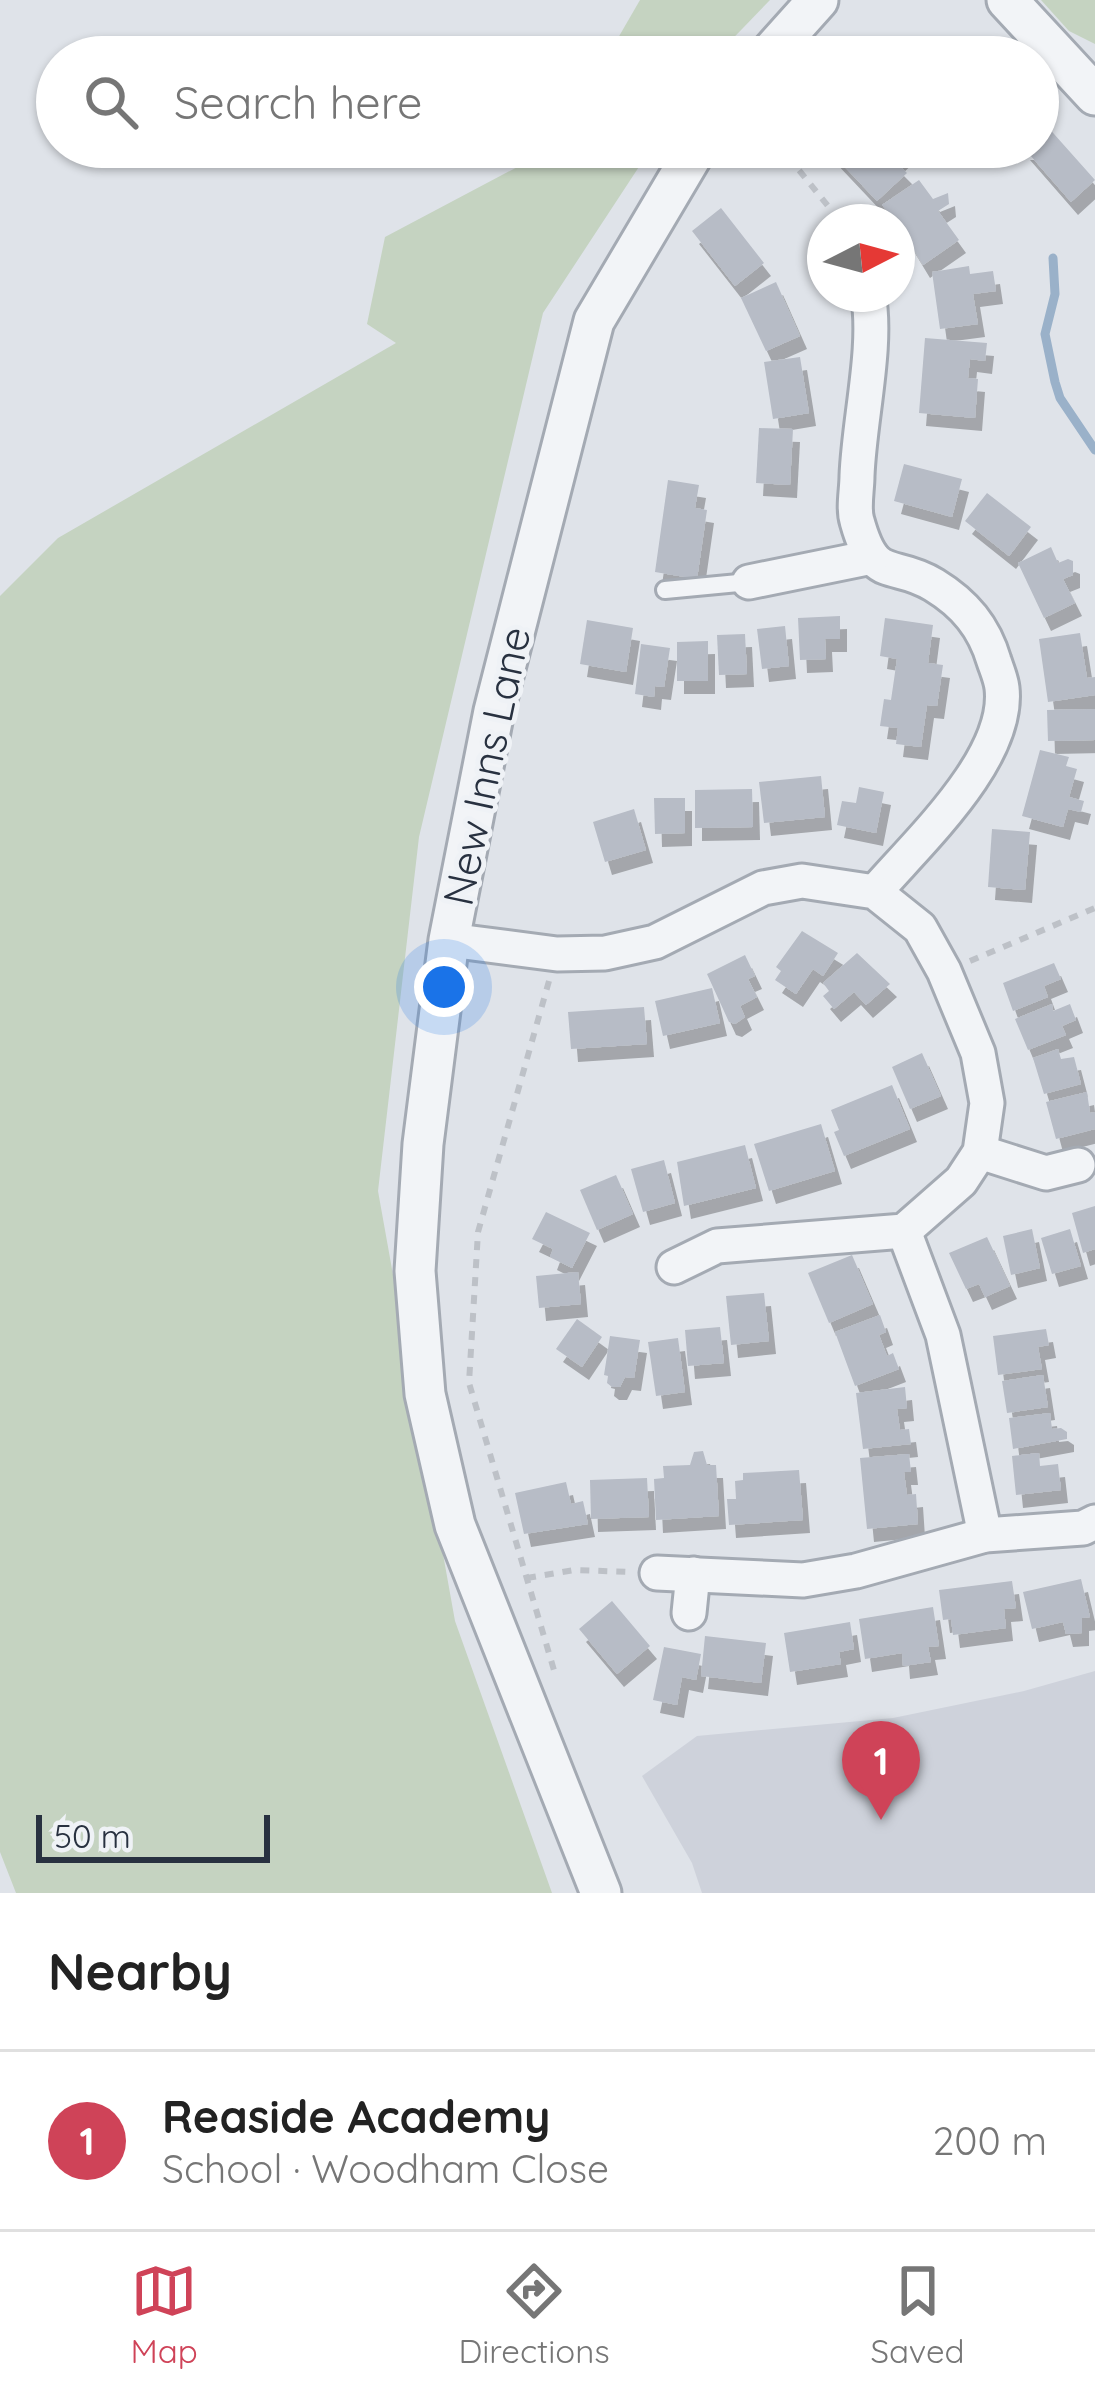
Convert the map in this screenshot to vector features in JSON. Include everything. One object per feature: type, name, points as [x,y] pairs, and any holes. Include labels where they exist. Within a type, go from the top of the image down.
[{"type":"street","points":[[786,36],[818,0]]},
{"type":"street","points":[[1006,0],[1040,36]]},
{"type":"street","points":[[1059,57],[1095,95]]},
{"type":"street","name":"New Inns Lane","points":[[601,1893],[455,1525],[425,1394],[415,1271],[423,1144],[449,940],[494,711],[594,322],[682,168]]},
{"type":"street","points":[[872,312],[859,423],[856,518],[882,569],[921,577],[958,600],[986,636],[1003,690],[981,768],[875,892]]},
{"type":"street","points":[[749,582],[872,557]]},
{"type":"street","points":[[449,940],[556,954],[605,953],[656,942],[763,888],[802,881],[875,892],[920,928],[944,971],[978,1053],[987,1102],[980,1152],[962,1180],[904,1231],[716,1246],[674,1267]]},
{"type":"street","points":[[980,1152],[1046,1173],[1078,1166]]},
{"type":"street","points":[[904,1231],[943,1335],[985,1535]]},
{"type":"street","points":[[658,1573],[802,1580],[856,1571],[985,1535],[1083,1528],[1095,1522]]},
{"type":"street","points":[[689,1612],[693,1574]]},
{"type":"lane","points":[[665,590],[749,582]]},
{"type":"path","points":[[797,168],[826,204]]},
{"type":"path","points":[[944,971],[1095,908]]},
{"type":"path","points":[[556,954],[478,1232],[469,1383],[563,1694]]},
{"type":"path","points":[[527,1578],[574,1570],[658,1573]]},
{"type":"shaded area","points":[[1095,1671],[1095,1893],[702,1893],[692,1863],[642,1776],[697,1736],[893,1718]]},
{"type":"green space","points":[[640,0],[770,0],[735,36],[619,36]]},
{"type":"green space","points":[[1041,0],[1095,0],[1095,44],[1069,31]]},
{"type":"green space","points":[[515,168],[638,168],[543,313],[419,837],[378,1191],[455,1621],[552,1893],[16,1893],[0,1852],[0,596],[58,538],[396,343],[367,324],[385,237]]},
{"type":"building","points":[[1059,140],[1095,180],[1071,202],[1041,168],[1059,168]]},
{"type":"building","points":[[846,168],[902,168],[907,173],[877,201]]},
{"type":"building","points":[[919,180],[933,199],[948,193],[949,204],[938,211],[959,240],[923,265],[915,252],[915,204],[883,204]]},
{"type":"building","points":[[721,208],[764,263],[735,286],[692,231]]},
{"type":"building","points":[[969,266],[970,274],[993,271],[996,291],[973,294],[978,324],[940,329],[932,272]]},
{"type":"building","points":[[776,282],[800,336],[766,351],[741,298]]},
{"type":"building","points":[[925,338],[987,343],[985,361],[970,359],[968,378],[978,379],[975,418],[919,413]]},
{"type":"building","points":[[800,357],[809,413],[773,419],[764,362]]},
{"type":"building","points":[[759,428],[793,429],[790,485],[756,483]]},
{"type":"building","points":[[904,464],[962,479],[952,517],[894,501]]},
{"type":"building","points":[[668,480],[699,485],[695,508],[707,510],[697,579],[655,572]]},
{"type":"building","points":[[987,493],[1031,527],[1009,556],[965,521]]},
{"type":"building","points":[[1051,547],[1058,563],[1073,561],[1073,575],[1063,579],[1075,603],[1044,618],[1018,563]]},
{"type":"building","points":[[840,616],[840,639],[825,639],[826,659],[800,660],[798,618]]},
{"type":"building","points":[[885,618],[933,625],[928,663],[943,665],[937,706],[927,705],[921,747],[896,744],[898,728],[880,726],[884,699],[891,700],[897,659],[880,656]]},
{"type":"building","points":[[587,620],[633,628],[626,672],[580,664]]},
{"type":"building","points":[[785,626],[789,666],[762,669],[757,629]]},
{"type":"building","points":[[1080,633],[1087,678],[1095,677],[1095,695],[1048,702],[1039,639]]},
{"type":"building","points":[[745,634],[747,674],[719,675],[717,635]]},
{"type":"building","points":[[708,641],[708,681],[677,681],[677,642]]},
{"type":"building","points":[[641,644],[670,648],[664,687],[655,686],[654,697],[635,694]]},
{"type":"building","points":[[1095,709],[1095,740],[1048,741],[1047,710]]},
{"type":"building","points":[[1040,750],[1069,757],[1066,766],[1077,769],[1069,797],[1084,801],[1081,812],[1068,809],[1063,827],[1022,816]]},
{"type":"building","points":[[821,776],[825,817],[764,823],[759,782]]},
{"type":"building","points":[[859,787],[884,792],[876,833],[837,825],[842,801],[856,803]]},
{"type":"building","points":[[752,789],[753,827],[695,828],[695,790]]},
{"type":"building","points":[[654,798],[685,798],[685,833],[655,834]]},
{"type":"building","points":[[634,809],[646,850],[605,862],[593,822]]},
{"type":"building","points":[[992,829],[1030,832],[1025,890],[988,887]]},
{"type":"building","points":[[802,931],[838,953],[823,976],[813,969],[796,994],[775,980],[781,971],[776,967]]},
{"type":"building","points":[[857,953],[890,984],[866,1005],[854,992],[834,1009],[823,996],[829,991],[823,983]]},
{"type":"building","points":[[745,955],[755,976],[748,979],[757,997],[740,1006],[745,1017],[735,1024],[729,1022],[707,974]]},
{"type":"building","points":[[1054,963],[1061,979],[1044,986],[1048,997],[1013,1011],[1003,983]]},
{"type":"building","points":[[712,988],[720,1023],[663,1036],[655,1001]]},
{"type":"building","points":[[1052,1004],[1053,1011],[1070,1004],[1076,1020],[1062,1026],[1066,1035],[1028,1050],[1015,1019]]},
{"type":"building","points":[[644,1007],[647,1044],[571,1049],[568,1012]]},
{"type":"building","points":[[1058,1049],[1061,1059],[1074,1057],[1081,1084],[1044,1094],[1033,1058]]},
{"type":"building","points":[[922,1053],[941,1096],[910,1109],[892,1067]]},
{"type":"building","points":[[892,1085],[910,1129],[844,1156],[831,1110]]},
{"type":"building","points":[[1087,1092],[1095,1129],[1056,1139],[1046,1102]]},
{"type":"building","points":[[821,1124],[835,1171],[769,1191],[754,1144]]},
{"type":"building","points":[[745,1145],[756,1188],[684,1206],[677,1162]]},
{"type":"building","points":[[664,1160],[675,1203],[643,1212],[631,1169]]},
{"type":"building","points":[[616,1175],[633,1214],[597,1230],[580,1190]]},
{"type":"building","points":[[1095,1206],[1095,1249],[1083,1253],[1072,1213]]},
{"type":"building","points":[[546,1212],[590,1233],[572,1268],[550,1257],[553,1249],[532,1239]]},
{"type":"building","points":[[1032,1229],[1040,1268],[1011,1275],[1003,1236]]},
{"type":"building","points":[[1070,1229],[1081,1266],[1052,1274],[1041,1238]]},
{"type":"building","points":[[987,1237],[1010,1286],[985,1297],[979,1284],[966,1289],[949,1253]]},
{"type":"building","points":[[852,1255],[873,1304],[829,1323],[808,1273]]},
{"type":"building","points":[[578,1272],[581,1304],[539,1308],[536,1276]]},
{"type":"building","points":[[764,1293],[769,1341],[731,1345],[726,1296]]},
{"type":"building","points":[[880,1315],[886,1332],[879,1335],[887,1356],[893,1353],[899,1369],[855,1386],[835,1332]]},
{"type":"building","points":[[577,1319],[602,1337],[582,1367],[556,1349]]},
{"type":"building","points":[[720,1327],[724,1363],[688,1366],[685,1330]]},
{"type":"building","points":[[1046,1329],[1049,1345],[1038,1347],[1042,1369],[998,1375],[993,1336]]},
{"type":"building","points":[[610,1336],[640,1340],[634,1378],[625,1377],[620,1387],[612,1387],[604,1375]]},
{"type":"building","points":[[678,1338],[685,1392],[656,1396],[648,1342]]},
{"type":"building","points":[[1043,1375],[1048,1407],[1007,1413],[1002,1381]]},
{"type":"building","points":[[905,1387],[907,1408],[897,1409],[900,1430],[909,1429],[911,1444],[863,1449],[856,1393]]},
{"type":"building","points":[[1050,1413],[1052,1429],[1067,1432],[1067,1439],[1013,1449],[1009,1418]]},
{"type":"building","points":[[703,1451],[707,1465],[716,1465],[719,1516],[656,1520],[654,1479],[664,1478],[663,1466],[690,1465],[694,1452]]},
{"type":"building","points":[[1039,1453],[1040,1466],[1058,1464],[1061,1490],[1016,1495],[1012,1456]]},
{"type":"building","points":[[909,1454],[911,1472],[904,1472],[907,1495],[916,1494],[918,1524],[867,1529],[860,1458]]},
{"type":"building","points":[[799,1470],[803,1520],[729,1525],[727,1499],[736,1499],[735,1481],[743,1480],[743,1473]]},
{"type":"building","points":[[647,1478],[649,1517],[591,1519],[590,1480]]},
{"type":"building","points":[[566,1482],[571,1504],[583,1501],[588,1524],[524,1534],[515,1493]]},
{"type":"building","points":[[1081,1579],[1090,1617],[1082,1618],[1082,1633],[1066,1634],[1063,1622],[1032,1629],[1023,1592]]},
{"type":"building","points":[[1012,1581],[1016,1608],[1004,1609],[1006,1628],[953,1635],[951,1619],[943,1620],[939,1590]]},
{"type":"building","points":[[612,1601],[650,1646],[617,1674],[579,1629]]},
{"type":"building","points":[[933,1607],[939,1646],[928,1647],[931,1662],[903,1666],[902,1653],[865,1659],[859,1619]]},
{"type":"building","points":[[850,1622],[854,1649],[839,1652],[841,1664],[790,1672],[784,1633]]},
{"type":"building","points":[[705,1636],[766,1643],[761,1683],[701,1676]]},
{"type":"building","points":[[664,1647],[701,1654],[696,1680],[682,1677],[677,1705],[653,1700]]},
{"type":"waterway","points":[[1053,258],[1055,294],[1045,334],[1055,382],[1060,398],[1095,450]]},
{"type":"place","name":"Reaside Academy","points":[[881,1820]]}]
